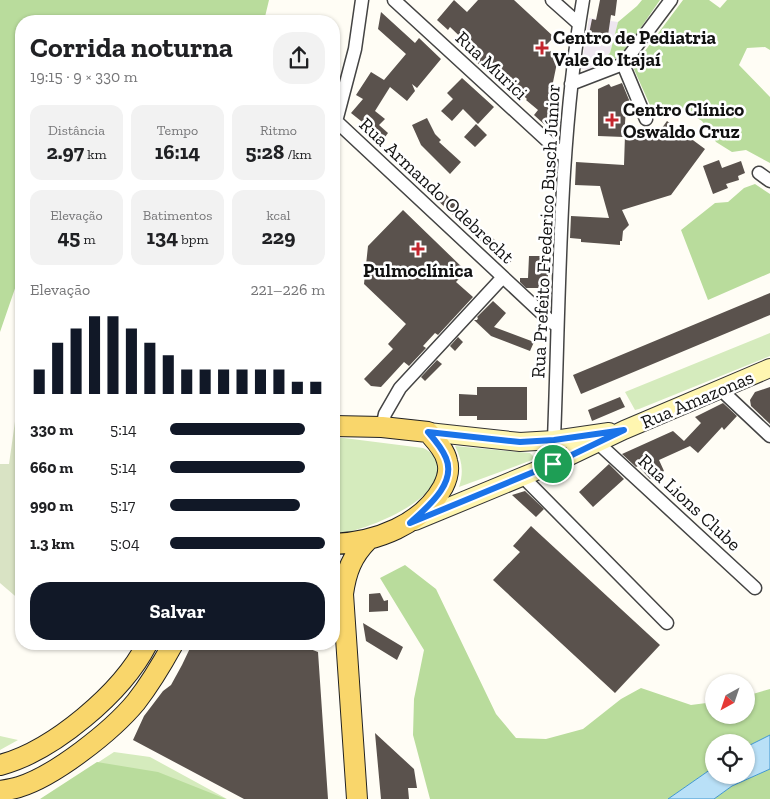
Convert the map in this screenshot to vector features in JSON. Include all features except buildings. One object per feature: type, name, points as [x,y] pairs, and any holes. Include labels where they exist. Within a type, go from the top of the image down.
[{"type":"main road","name":"Rua Amazonas","points":[[340,543],[368,540],[523,477],[624,430],[770,368]]},
{"type":"main road","name":"Rua Amazonas","points":[[340,426],[382,427],[520,442],[554,440],[624,430]]},
{"type":"main road","points":[[410,523],[439,494],[446,480],[448,470],[446,456],[428,432]]},
{"type":"main road","points":[[357,799],[343,594],[349,566],[359,549],[368,540]]},
{"type":"main road","points":[[0,764],[33,753],[89,712],[105,699],[128,674],[143,650]]},
{"type":"main road","points":[[0,791],[18,788],[40,778],[100,736],[120,719],[136,701],[169,650]]},
{"type":"street","points":[[340,107],[356,49],[362,0]]},
{"type":"street","name":"Rua Murici","points":[[394,0],[565,158]]},
{"type":"street","points":[[552,0],[579,24]]},
{"type":"street","name":"Rua Prefeito Frederico Busch Júnior","points":[[553,464],[565,158],[571,84],[583,0]]},
{"type":"street","points":[[571,84],[623,64],[671,0]]},
{"type":"street","points":[[623,64],[646,120]]},
{"type":"street","name":"Rua Armando Odebrecht","points":[[340,130],[557,326]]},
{"type":"street","points":[[759,173],[770,181]]},
{"type":"street","points":[[382,427],[385,414],[400,388],[503,277]]},
{"type":"street","points":[[720,389],[770,436]]},
{"type":"street","name":"Rua Lions Clube","points":[[598,443],[755,588]]},
{"type":"street","points":[[523,477],[667,623]]},
{"type":"shaded area","points":[[589,18],[618,22],[610,53],[589,70],[581,69]]},
{"type":"green space","points":[[0,0],[269,0],[265,15],[15,15],[15,288],[0,332]]},
{"type":"green space","points":[[642,0],[660,0],[621,56],[600,66],[599,62],[610,53],[618,22]]},
{"type":"green space","points":[[683,0],[709,0],[720,8],[727,0],[770,0],[770,50],[765,47],[747,48],[739,65],[770,97],[770,163],[746,150],[732,152],[716,142],[702,121],[679,107],[653,112],[633,67]]},
{"type":"green space","points":[[755,184],[770,194],[770,273],[708,300],[681,230],[715,203],[728,202],[744,188]]},
{"type":"green space","points":[[770,333],[770,356],[635,410],[625,392]]},
{"type":"green space","points":[[15,422],[15,596],[0,583],[0,464],[9,464]]},
{"type":"green space","points":[[340,438],[423,448],[432,454],[436,459],[438,469],[435,481],[426,493],[413,504],[396,514],[379,522],[340,533]]},
{"type":"green space","points":[[455,446],[530,453],[534,457],[532,460],[459,487],[462,466]]},
{"type":"green space","points":[[405,565],[436,589],[496,714],[516,738],[546,739],[583,729],[621,699],[641,688],[691,705],[705,703],[705,724],[755,724],[755,693],[770,689],[770,735],[755,742],[755,734],[705,734],[705,773],[668,799],[430,799],[413,735],[414,699],[424,650],[380,578]]},
{"type":"green space","points":[[0,736],[18,740],[0,750]]},
{"type":"green space","points":[[114,752],[150,757],[227,799],[73,799],[65,784]]},
{"type":"green space","points":[[97,762],[158,772],[226,799],[40,799]]},
{"type":"green space","points":[[770,769],[770,799],[714,799],[736,784],[755,784],[755,776]]},
{"type":"water","points":[[770,735],[770,769],[755,776],[755,742]]},
{"type":"water","points":[[705,773],[705,784],[736,784],[714,799],[668,799]]},
{"type":"place","name":"Centro de Pediatria Vale do Itajaí","points":[[542,48]]},
{"type":"place","name":"Centro Clínico Oswaldo Cruz","points":[[612,120]]},
{"type":"place","name":"Pulmoclínica","points":[[418,249]]},
{"type":"route","points":[[624,430],[553,464],[456,504],[410,523],[439,494],[446,480],[448,470],[446,456],[439,444],[428,432],[520,442],[554,440],[571,436],[624,430]]}]
